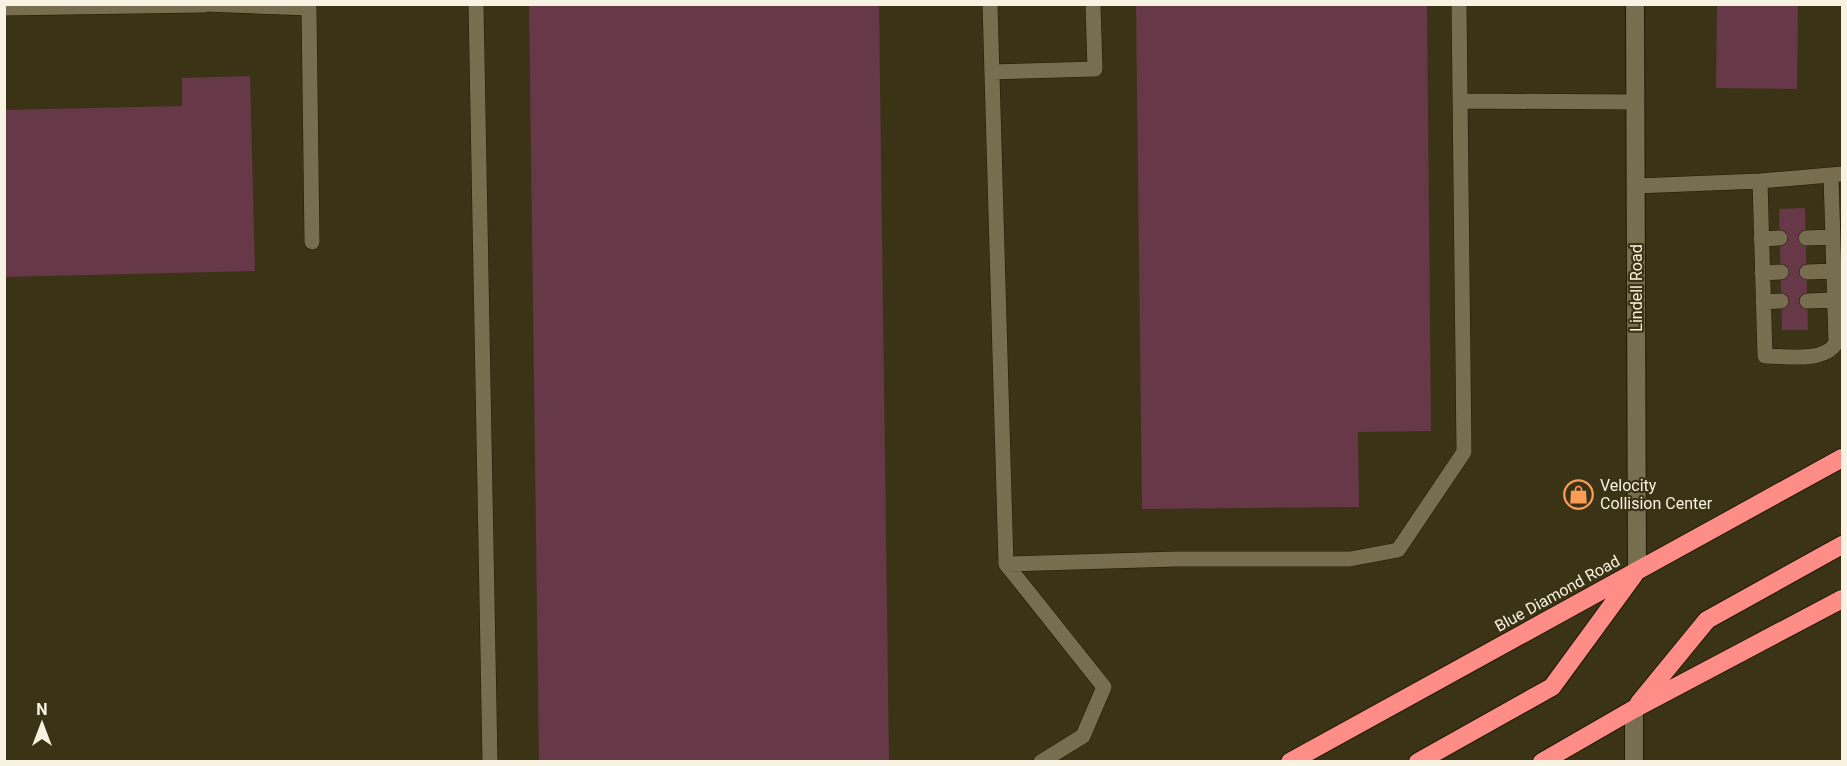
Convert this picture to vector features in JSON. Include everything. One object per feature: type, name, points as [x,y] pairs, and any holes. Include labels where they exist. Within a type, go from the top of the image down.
[{"type":"highway","name":"Blue Diamond Road","points":[[1290,762],[1842,458]]},
{"type":"highway","points":[[1634,709],[1707,620],[1842,545]]},
{"type":"highway","points":[[1418,762],[1552,687],[1637,571]]},
{"type":"highway","points":[[1542,762],[1634,709],[1842,599]]},
{"type":"street","name":"Lindell Road","points":[[1635,4],[1637,571]]},
{"type":"street","points":[[1634,709],[1634,762]]},
{"type":"lane","points":[[476,4],[490,762]]},
{"type":"lane","points":[[990,4],[1006,564],[1104,687],[1083,736],[1041,762]]},
{"type":"lane","points":[[992,72],[1095,69],[1093,4]]},
{"type":"lane","points":[[1006,564],[1177,559],[1350,559],[1398,550],[1464,452],[1459,4]]},
{"type":"lane","points":[[4,8],[204,5],[309,8],[312,242]]},
{"type":"lane","points":[[1460,100],[1635,102]]},
{"type":"lane","points":[[1636,186],[1760,181],[1837,174],[1833,237],[1836,343],[1831,351],[1821,355],[1765,356],[1760,181]]},
{"type":"lane","points":[[1806,238],[1833,237]]},
{"type":"lane","points":[[1761,239],[1780,238]]},
{"type":"lane","points":[[1807,272],[1834,271]]},
{"type":"lane","points":[[1762,273],[1780,272]]},
{"type":"lane","points":[[1808,301],[1834,300]]},
{"type":"lane","points":[[1763,302],[1781,301]]},
{"type":"building","points":[[529,4],[879,4],[889,762],[539,762]]},
{"type":"building","points":[[1136,4],[1427,4],[1431,431],[1358,432],[1359,507],[1142,509]]},
{"type":"building","points":[[1717,4],[1798,4],[1797,89],[1716,88]]},
{"type":"building","points":[[250,76],[255,271],[4,277],[4,110],[182,106],[182,78]]},
{"type":"building","points":[[1805,208],[1808,330],[1782,330],[1779,209]]},
{"type":"place","name":"Velocity Collision Center","points":[[1579,494]]}]
